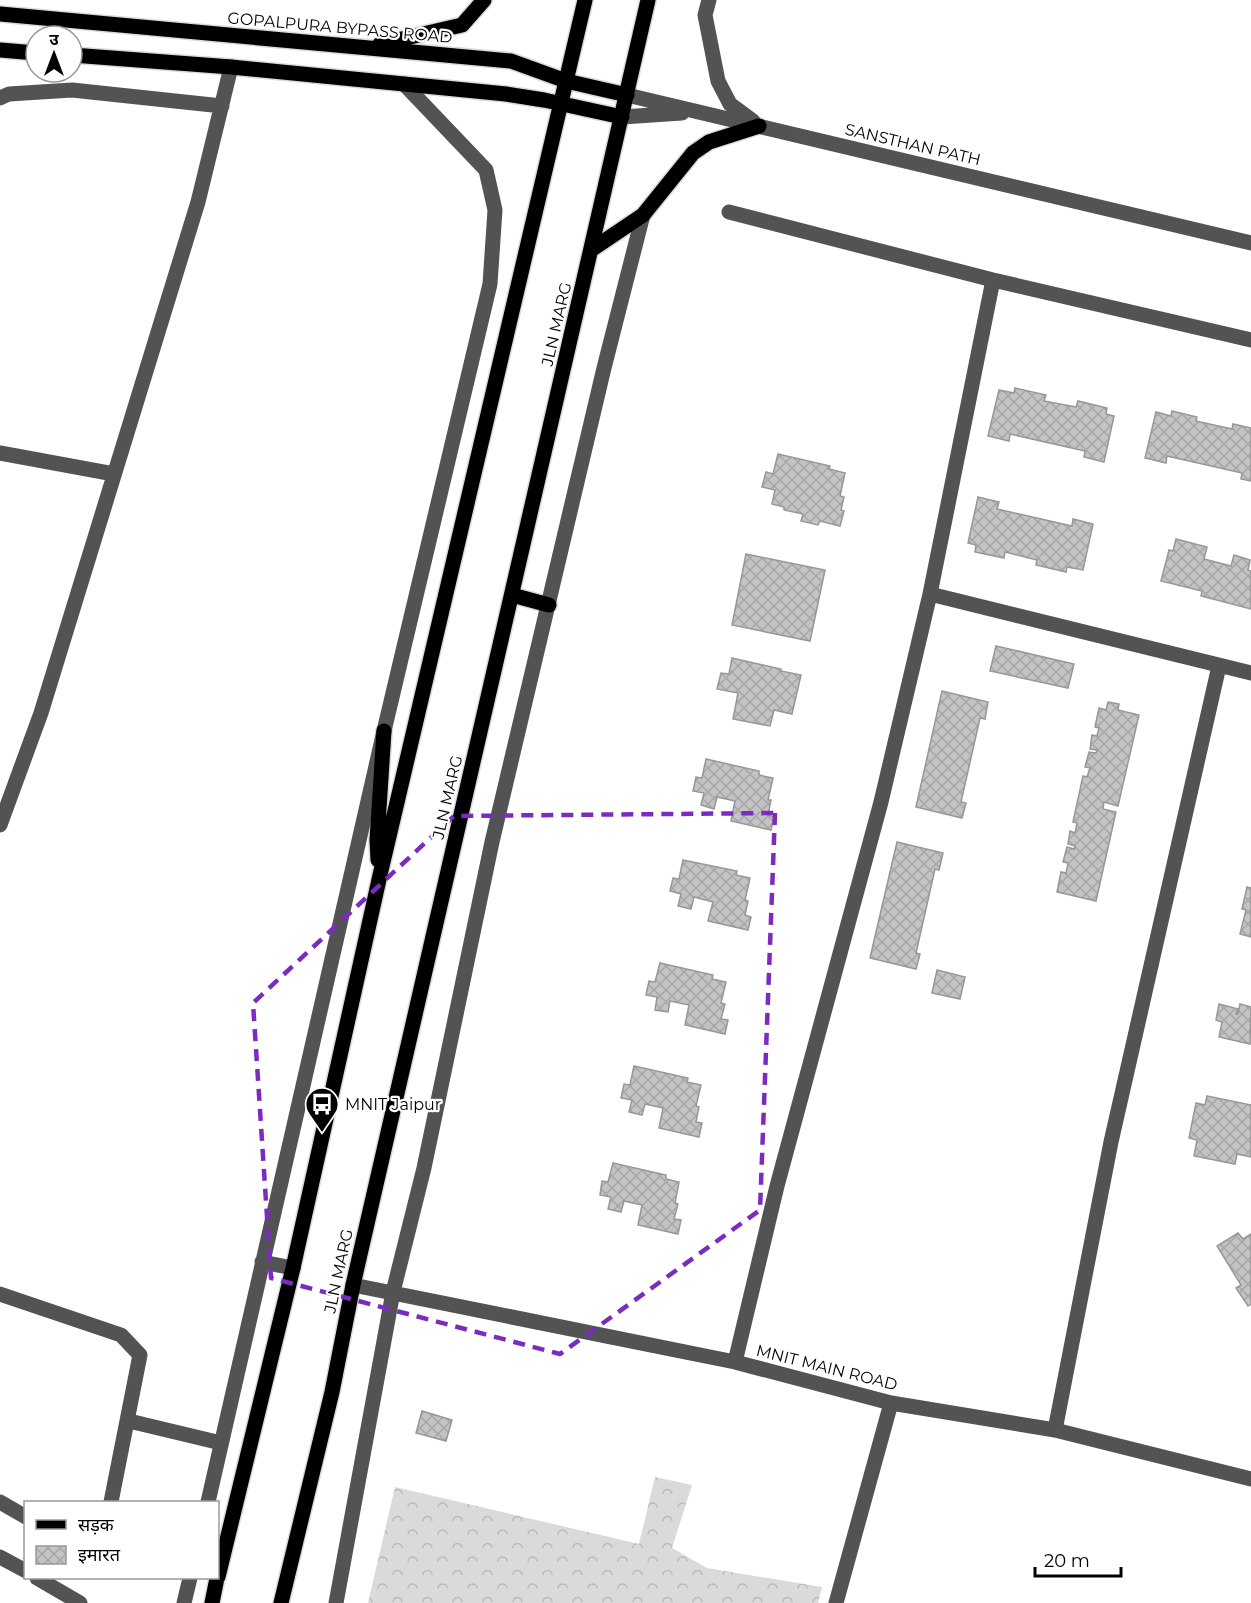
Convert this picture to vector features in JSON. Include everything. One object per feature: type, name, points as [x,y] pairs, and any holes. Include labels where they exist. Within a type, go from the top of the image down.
[{"type":"main road","points":[[366,48],[462,25],[484,0]]},
{"type":"main road","points":[[219,1569],[293,1268],[380,875],[585,0]]},
{"type":"main road","name":"JLN MARG","points":[[281,1603],[332,1392],[353,1285],[648,0]]},
{"type":"main road","name":"GOPALPURA BYPASS ROAD","points":[[0,14],[511,61],[566,81]]},
{"type":"main road","points":[[0,50],[24,52]]},
{"type":"main road","points":[[84,57],[231,68],[506,94],[622,117]]},
{"type":"main road","name":"SANSTHAN PATH","points":[[566,81],[627,95]]},
{"type":"main road","points":[[591,250],[643,215],[693,153],[709,141],[759,126]]},
{"type":"main road","points":[[512,595],[549,605]]},
{"type":"main road","points":[[380,875],[377,840],[384,731]]},
{"type":"main road","points":[[212,1603],[217,1579]]},
{"type":"street","points":[[709,0],[705,15],[718,81],[730,104],[759,126]]},
{"type":"street","points":[[0,825],[41,713],[198,202],[231,68]]},
{"type":"street","points":[[208,1501],[384,731],[489,284],[495,210],[486,170],[404,84]]},
{"type":"street","points":[[0,98],[9,94],[72,90],[222,106]]},
{"type":"street","name":"SANSTHAN PATH","points":[[627,95],[1251,243]]},
{"type":"street","points":[[622,117],[700,112]]},
{"type":"street","points":[[729,212],[993,280],[1251,340]]},
{"type":"street","points":[[336,1603],[393,1292],[424,1168],[492,842],[604,368],[643,215]]},
{"type":"street","points":[[735,1362],[777,1186],[881,802],[930,594],[993,280]]},
{"type":"street","points":[[0,453],[114,474]]},
{"type":"street","points":[[930,594],[1251,673]]},
{"type":"street","points":[[1055,1430],[1111,1142],[1219,666]]},
{"type":"street","points":[[262,1262],[293,1268]]},
{"type":"street","name":"MNIT MAIN ROAD","points":[[353,1285],[735,1362],[891,1403],[1055,1430],[1251,1479]]},
{"type":"street","points":[[0,1294],[121,1335],[140,1355],[129,1422],[111,1501]]},
{"type":"street","points":[[836,1603],[891,1403]]},
{"type":"street","points":[[129,1422],[221,1443]]},
{"type":"street","points":[[0,1502],[24,1516]]},
{"type":"street","points":[[0,1557],[24,1570]]},
{"type":"street","points":[[39,1579],[80,1603]]},
{"type":"street","points":[[184,1603],[190,1579]]},
{"type":"highlighted area","points":[[775,813],[760,1210],[560,1354],[271,1278],[253,1003],[454,816]]},
{"type":"green space","points":[[655,1477],[692,1485],[672,1548],[707,1568],[822,1587],[818,1603],[368,1603],[395,1487],[639,1544]]},
{"type":"building","points":[[1015,388],[1046,395],[1044,401],[1076,407],[1078,401],[1107,408],[1106,414],[1114,416],[1104,462],[1084,457],[1085,451],[1010,434],[1009,441],[988,436],[999,390],[1014,393]]},
{"type":"building","points":[[1172,411],[1197,417],[1196,421],[1232,429],[1233,424],[1251,428],[1251,481],[1241,479],[1242,473],[1167,456],[1166,463],[1145,458],[1156,412],[1171,416]]},
{"type":"building","points":[[778,454],[830,466],[829,469],[845,473],[840,496],[844,497],[841,510],[844,511],[840,526],[820,521],[818,525],[801,521],[803,514],[784,510],[784,507],[772,504],[775,490],[762,487],[766,472],[773,474]]},
{"type":"building","points":[[978,497],[999,502],[997,509],[1072,526],[1073,519],[1093,524],[1083,570],[1067,567],[1066,572],[1036,565],[1037,560],[1005,552],[1004,558],[975,552],[976,545],[968,543]]},
{"type":"building","points":[[1176,539],[1207,547],[1204,559],[1231,566],[1234,555],[1250,560],[1248,570],[1251,571],[1251,609],[1201,596],[1202,591],[1161,581],[1169,550],[1173,551]]},
{"type":"building","points":[[746,554],[825,570],[810,641],[732,625]]},
{"type":"building","points":[[996,646],[1074,664],[1068,688],[990,671]]},
{"type":"building","points":[[732,658],[801,675],[792,714],[774,710],[770,726],[733,719],[738,693],[717,689],[721,673],[729,674]]},
{"type":"building","points":[[942,691],[988,702],[985,719],[980,718],[961,802],[966,803],[962,818],[916,807]]},
{"type":"building","points":[[1108,702],[1119,704],[1118,710],[1139,715],[1118,806],[1104,802],[1103,809],[1116,812],[1096,901],[1057,892],[1061,872],[1066,873],[1068,863],[1063,862],[1067,847],[1074,849],[1075,846],[1068,844],[1070,831],[1075,833],[1077,823],[1073,822],[1083,776],[1087,777],[1090,768],[1085,767],[1089,752],[1096,753],[1097,750],[1090,749],[1092,735],[1097,736],[1099,728],[1095,727],[1099,708],[1106,710]]},
{"type":"building","points":[[706,759],[759,771],[759,775],[773,778],[768,800],[771,800],[768,815],[774,817],[771,830],[731,821],[735,801],[717,797],[714,809],[701,805],[704,793],[693,791],[696,777],[702,778]]},
{"type":"building","points":[[897,842],[943,853],[939,870],[935,869],[916,953],[920,954],[916,969],[870,958]]},
{"type":"building","points":[[683,860],[737,871],[736,875],[750,878],[745,900],[748,901],[745,915],[751,917],[748,930],[708,921],[713,902],[694,897],[691,909],[678,906],[681,894],[670,891],[673,878],[679,879]]},
{"type":"building","points":[[1247,887],[1251,888],[1251,937],[1240,934],[1246,910],[1242,909]]},
{"type":"building","points":[[660,963],[713,975],[712,979],[726,982],[721,1003],[725,1004],[721,1019],[728,1020],[725,1034],[685,1025],[689,1005],[670,1001],[668,1012],[655,1010],[657,997],[646,995],[649,981],[655,982]]},
{"type":"building","points":[[937,970],[965,977],[960,999],[932,993]]},
{"type":"building","points":[[1219,1004],[1238,1009],[1236,1014],[1238,1014],[1240,1004],[1251,1007],[1250,1044],[1219,1037],[1222,1022],[1216,1020]]},
{"type":"building","points":[[634,1066],[688,1078],[687,1082],[701,1085],[696,1106],[699,1107],[696,1122],[702,1123],[699,1137],[659,1128],[663,1108],[645,1104],[642,1115],[629,1112],[632,1100],[621,1098],[624,1084],[630,1085]]},
{"type":"building","points":[[1207,1096],[1251,1105],[1251,1157],[1237,1154],[1235,1164],[1194,1156],[1197,1140],[1189,1138],[1196,1103],[1205,1105]]},
{"type":"building","points":[[613,1163],[666,1175],[666,1179],[679,1182],[675,1203],[678,1204],[674,1219],[681,1220],[678,1234],[638,1225],[642,1205],[624,1201],[621,1212],[608,1209],[611,1197],[600,1195],[602,1181],[608,1182]]},
{"type":"building","points":[[1238,1233],[1243,1239],[1251,1234],[1251,1304],[1248,1306],[1236,1288],[1241,1285],[1217,1246]]},
{"type":"building","points":[[422,1411],[452,1420],[446,1441],[416,1433]]},
{"type":"place","name":"MNIT Jaipur","points":[[322,1133]]}]
